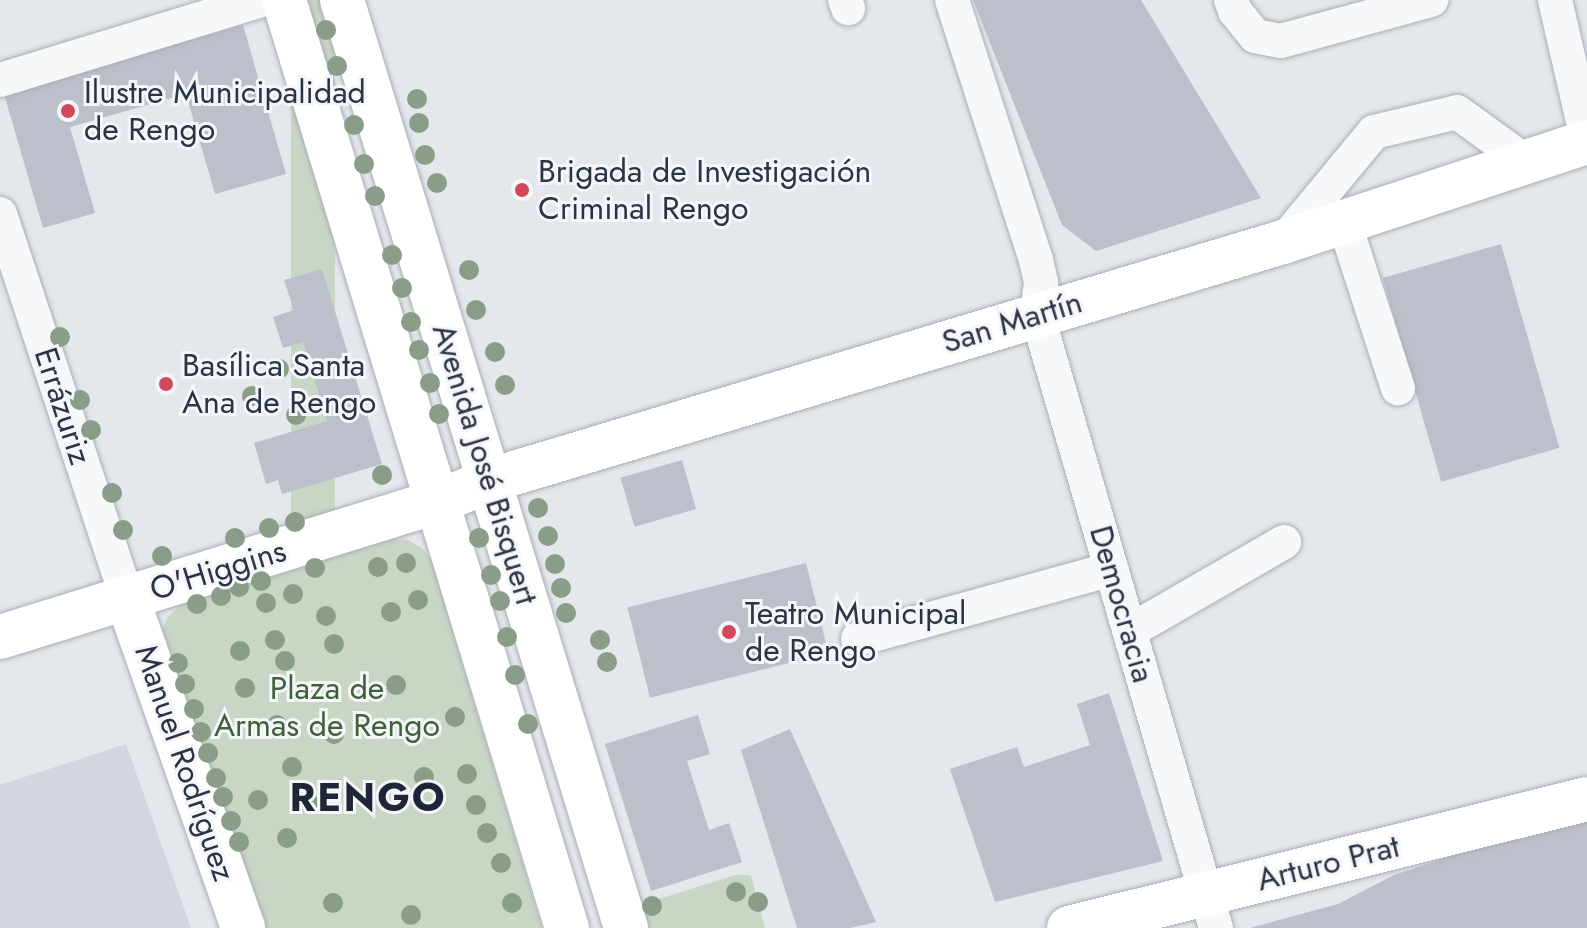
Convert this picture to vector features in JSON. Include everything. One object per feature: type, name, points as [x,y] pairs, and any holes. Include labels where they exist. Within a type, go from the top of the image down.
[{"type":"main road","name":"Avenida José Bisquert","points":[[284,0],[567,928]]},
{"type":"main road","name":"Avenida José Bisquert","points":[[342,0],[626,928]]},
{"type":"main road","name":"San Martín","points":[[437,502],[491,480],[1283,242],[1587,140]]},
{"type":"main road","name":"O'Higgins","points":[[0,637],[437,502]]},
{"type":"main road","name":"Manuel Rodríguez","points":[[127,598],[243,928]]},
{"type":"main road","name":"Arturo Prat","points":[[1069,928],[1211,911],[1587,799]]},
{"type":"street","points":[[0,80],[261,0]]},
{"type":"street","points":[[1231,0],[1235,11],[1255,36],[1281,41],[1431,0]]},
{"type":"street","points":[[1555,0],[1587,140]]},
{"type":"street","name":"Democracia","points":[[943,2],[1036,260],[1041,282],[1037,314],[1211,911]]},
{"type":"street","points":[[1283,242],[1374,132],[1457,112],[1526,162]]},
{"type":"street","name":"Errázuriz","points":[[0,214],[127,598]]},
{"type":"street","points":[[1344,222],[1398,388]]},
{"type":"street","points":[[1130,631],[1284,542]]},
{"type":"street","points":[[858,639],[1112,569]]},
{"type":"shaded area","points":[[126,744],[191,928],[0,928],[0,785]]},
{"type":"green space","points":[[291,0],[335,0],[335,928],[291,928]]},
{"type":"green space","name":"Plaza de Armas de Rengo","points":[[389,539],[408,540],[422,548],[432,561],[542,928],[254,928],[159,637],[168,617],[182,603]]},
{"type":"green space","points":[[739,874],[751,876],[765,928],[636,928],[630,908]]},
{"type":"building","points":[[973,0],[1141,0],[1261,198],[1096,251],[1062,225]]},
{"type":"building","name":"Ilustre Municipalidad de Rengo","points":[[243,25],[286,174],[215,194],[186,94],[70,127],[95,213],[43,228],[4,94]]},
{"type":"building","points":[[1501,244],[1559,448],[1441,482],[1383,278]]},
{"type":"building","points":[[322,269],[382,464],[282,494],[278,480],[266,484],[254,443],[327,421],[303,342],[283,348],[273,317],[294,310],[284,280]]},
{"type":"building","points":[[682,460],[696,509],[635,527],[620,478]]},
{"type":"building","name":"Teatro Municipal de Rengo","points":[[806,563],[828,653],[650,698],[627,608]]},
{"type":"building","points":[[1109,693],[1163,861],[995,902],[950,769],[1017,747],[1024,767],[1090,745],[1077,704]]},
{"type":"building","points":[[698,715],[710,754],[687,761],[709,830],[729,823],[742,862],[651,891],[605,744]]},
{"type":"building","points":[[790,729],[876,922],[850,928],[797,928],[741,750]]},
{"type":"building","points":[[1587,818],[1587,928],[1250,928],[1338,904],[1394,875],[1490,843],[1511,837],[1514,840],[1526,838],[1525,831]]},
{"type":"place","name":"Ilustre Municipalidad de Rengo","points":[[68,111]]},
{"type":"place","name":"Brigada de Investigación Criminal Rengo","points":[[522,190]]},
{"type":"place","name":"Basílica Santa Ana de Rengo","points":[[166,384]]},
{"type":"place","name":"Teatro Municipal de Rengo","points":[[729,632]]},
{"type":"district","name":"RENGO","points":[[368,797]]}]
